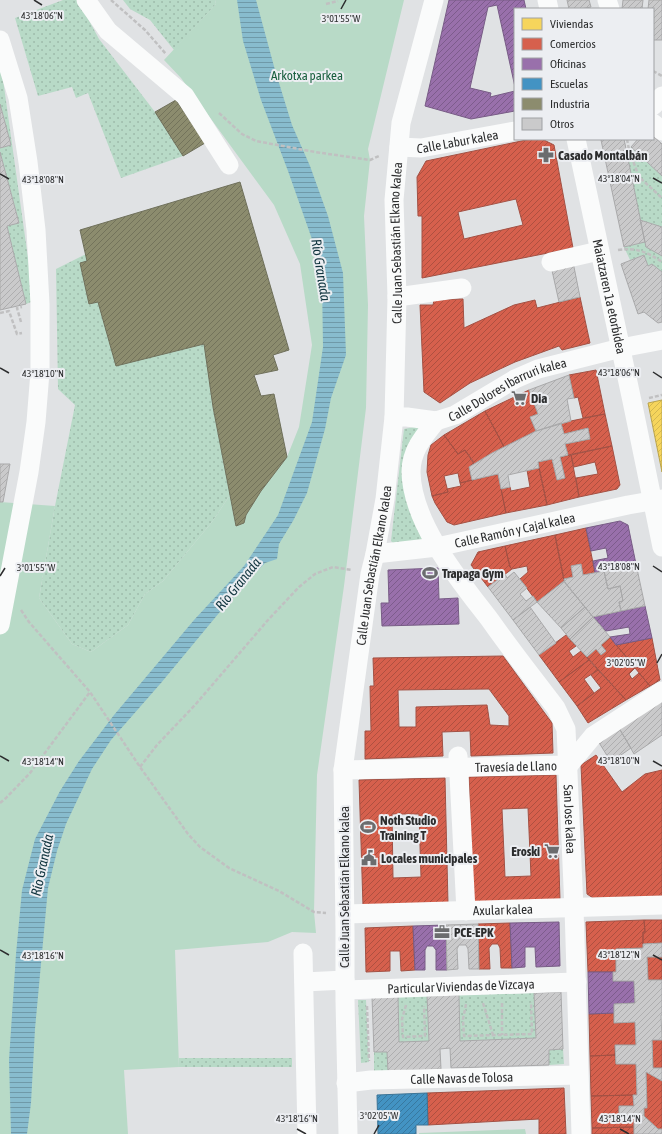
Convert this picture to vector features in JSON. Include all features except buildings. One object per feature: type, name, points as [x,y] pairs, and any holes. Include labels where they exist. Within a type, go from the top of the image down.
[{"type":"street","points":[[86,0],[108,31],[185,96],[229,165]]},
{"type":"street","name":"Calle Juan Sebastián Elkano kalea","points":[[348,1134],[346,1083],[343,770],[370,574],[385,499],[394,417],[397,297],[394,200],[401,124],[434,0]]},
{"type":"street","points":[[0,40],[18,98],[28,162],[36,230],[40,304],[40,372],[36,422],[29,472],[0,624]]},
{"type":"street","points":[[654,105],[662,96]]},
{"type":"street","points":[[654,124],[662,131]]},
{"type":"street","name":"Calle Labur kalea","points":[[399,148],[421,148],[514,131]]},
{"type":"street","name":"Maiatzaren 1a etorbidea","points":[[576,140],[621,348],[657,499],[662,547]]},
{"type":"street","points":[[551,262],[600,252]]},
{"type":"street","points":[[397,297],[462,288]]},
{"type":"street","name":"Calle Dolores Ibarruri kalea","points":[[394,417],[408,417],[436,422],[455,415],[515,379],[538,369],[621,348],[662,340]]},
{"type":"street","name":"Calle Juan Sebastián Elkano kalea","points":[[436,422],[421,439],[416,449],[411,471],[412,486],[421,515],[437,547]]},
{"type":"street","name":"Calle Ramón y Cajal kalea","points":[[375,554],[437,547],[657,499]]},
{"type":"street","name":"San Jose kalea","points":[[437,547],[447,564],[556,708],[566,729],[577,982],[578,1075],[581,1134]]},
{"type":"street","name":"Travesía de Llano","points":[[343,770],[458,762],[568,764],[593,736],[662,691]]},
{"type":"street","points":[[458,762],[466,911]]},
{"type":"street","name":"Axular kalea","points":[[345,914],[662,905]]},
{"type":"street","points":[[303,954],[306,1134]]},
{"type":"street","name":"Particular Viviendas de Vizcaya","points":[[304,982],[424,988],[577,982]]},
{"type":"street","name":"Calle Navas de Tolosa","points":[[346,1083],[372,1080],[578,1075]]},
{"type":"path","points":[[326,4],[338,2]]},
{"type":"path","points":[[654,72],[661,76]]},
{"type":"path","points":[[627,140],[629,150],[639,177],[662,198]]},
{"type":"path","points":[[256,141],[370,160],[399,148]]},
{"type":"path","points":[[600,252],[623,249],[640,250],[662,262]]},
{"type":"path","points":[[140,767],[157,744],[195,705],[268,620],[299,587],[315,574],[333,567],[370,574]]},
{"type":"path","points":[[6,593],[18,604],[29,622],[90,692],[140,767],[188,834],[200,846],[229,868],[279,890],[314,912],[345,914]]},
{"type":"path","points":[[0,803],[30,773],[90,692]]},
{"type":"path","points":[[460,1019],[463,1018],[464,1036],[532,1034],[530,983]]},
{"type":"path","points":[[501,984],[502,1035]]},
{"type":"path","points":[[478,985],[493,1035]]},
{"type":"path","points":[[398,1020],[402,1019],[403,1037],[425,1036],[424,988]]},
{"type":"path","points":[[366,1000],[369,1062]]},
{"type":"green space","points":[[63,0],[78,0],[99,39],[155,112],[183,156],[121,178],[88,93],[76,98],[72,87],[38,96],[15,18]]},
{"type":"green space","points":[[123,0],[215,0],[216,4],[174,50],[150,20],[130,9]]},
{"type":"green space","name":"Arkotxa parkea","points":[[215,0],[404,0],[368,149],[370,160],[364,216],[368,305],[366,408],[344,586],[317,775],[314,912],[316,933],[292,932],[268,942],[175,950],[179,1067],[124,1070],[128,1134],[0,1134],[0,502],[55,506],[39,598],[72,644],[91,652],[128,625],[145,594],[163,581],[212,522],[230,495],[236,526],[244,523],[246,515],[261,491],[287,457],[299,427],[312,345],[300,264],[274,205],[181,78],[164,60],[216,4]]},
{"type":"green space","points":[[0,58],[34,301],[26,304],[7,226],[19,222],[0,152],[0,148],[11,145],[0,104]]},
{"type":"green space","points":[[631,147],[662,176],[662,227],[640,220],[627,154]]},
{"type":"green space","points":[[645,242],[646,247],[662,256],[662,272],[652,264],[648,266],[644,255],[630,260],[624,247]]},
{"type":"green space","points":[[86,254],[87,261],[80,263],[89,304],[98,302],[116,365],[204,344],[213,407],[230,495],[212,522],[163,581],[145,594],[128,625],[91,652],[72,644],[39,598],[75,405],[58,389],[56,269]]},
{"type":"green space","points":[[424,425],[414,437],[427,537],[423,541],[396,546],[391,541],[404,429]]},
{"type":"green space","points":[[534,993],[536,1038],[460,1041],[459,995]]},
{"type":"green space","points":[[398,996],[427,996],[429,1041],[399,1042]]},
{"type":"green space","points":[[358,1000],[366,1000],[369,1062],[361,1063]]},
{"type":"green space","points":[[563,1049],[564,1064],[549,1065],[549,1050]]},
{"type":"green space","points":[[374,1052],[387,1052],[388,1071],[374,1071]]},
{"type":"green space","points":[[179,1058],[292,1058],[292,1067],[179,1067]]},
{"type":"green space","points":[[525,1129],[526,1134],[419,1134],[419,1133]]},
{"type":"water","name":"Río Granada","points":[[237,0],[256,0],[292,125],[310,166],[328,216],[343,273],[346,355],[331,398],[325,429],[307,493],[293,521],[279,544],[277,559],[265,563],[253,575],[111,740],[92,769],[66,824],[57,851],[48,888],[35,1029],[31,1103],[27,1134],[11,1134],[9,1060],[16,954],[22,890],[35,839],[60,791],[79,761],[114,715],[194,620],[244,566],[278,515],[312,422],[323,347],[322,281],[313,242],[261,100],[243,41]]},
{"type":"place","name":"Casado Montalbán","points":[[546,155]]},
{"type":"place","name":"Dia","points":[[519,398]]},
{"type":"place","name":"Trapaga Gym","points":[[430,573]]},
{"type":"place","name":"Noth Studio Training T","points":[[368,827]]},
{"type":"place","name":"Eroski","points":[[552,851]]},
{"type":"place","name":"Locales municipales","points":[[369,858]]},
{"type":"place","name":"PCE-EPK","points":[[442,932]]}]
